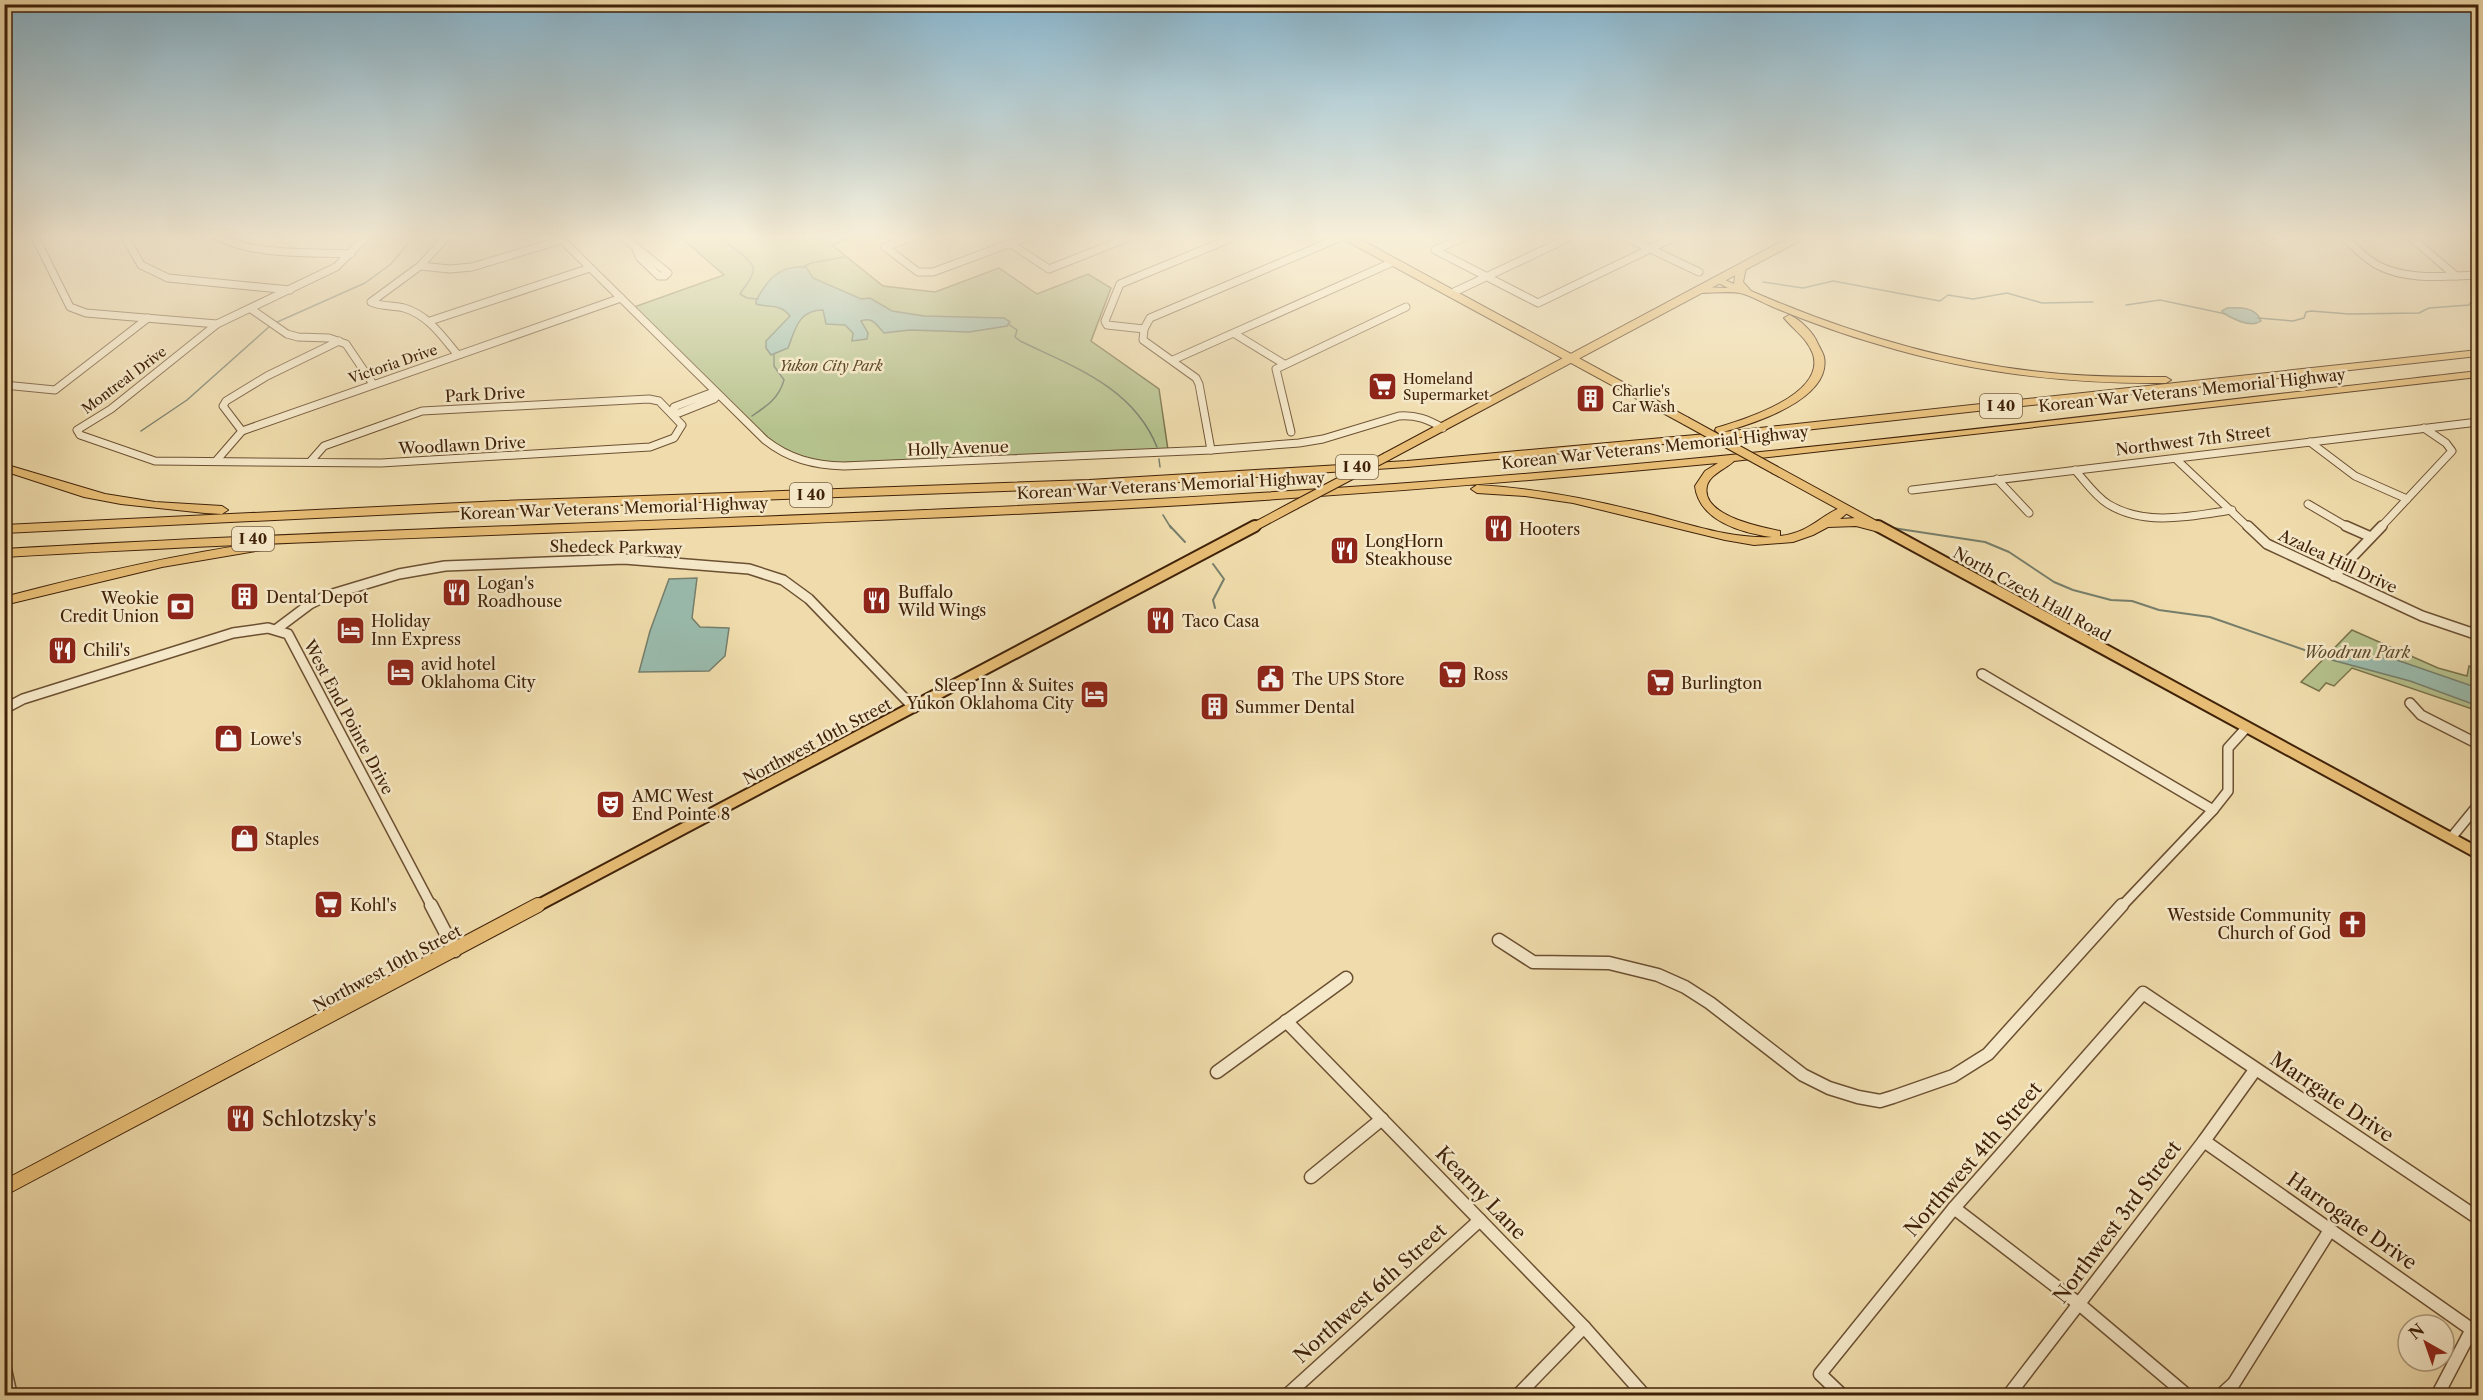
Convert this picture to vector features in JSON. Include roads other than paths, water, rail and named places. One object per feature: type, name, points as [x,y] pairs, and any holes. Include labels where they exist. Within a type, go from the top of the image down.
[{"type":"highway","points":[[1657,443],[1725,429],[1759,418],[1791,401],[1805,390],[1818,373],[1821,365],[1819,351],[1806,330],[1790,318],[1755,300]]},
{"type":"highway","points":[[1763,300],[1807,319],[1872,341],[1995,369],[2106,380],[2270,376]]},
{"type":"highway","name":"Korean War Veterans Memorial Highway","points":[[4,530],[313,513],[1089,484],[1430,462],[1657,443],[2478,353]]},
{"type":"highway","name":"Korean War Veterans Memorial Highway","points":[[4,553],[258,538],[964,513],[1347,491],[1735,457],[2478,374]]},
{"type":"highway","points":[[1735,457],[1710,470],[1700,486],[1704,501],[1710,508],[1737,526],[1770,534],[1791,533],[1811,526],[1843,508]]},
{"type":"highway","points":[[4,467],[58,485],[126,502],[187,508],[313,513]]},
{"type":"highway","points":[[1347,491],[1478,489],[1519,491],[1566,497],[1720,535],[1762,542],[1797,538],[1825,524],[1843,508]]},
{"type":"highway","points":[[1825,524],[1847,521],[1879,528]]},
{"type":"highway","points":[[4,600],[142,566],[228,551],[503,528]]},
{"type":"main road","name":"North Czech Hall Road","points":[[1465,300],[2478,853]]},
{"type":"main road","name":"Northwest 10th Street","points":[[4,1188],[1443,428],[1680,300]]},
{"type":"street","points":[[67,300],[70,307],[86,313],[217,324]]},
{"type":"street","name":"Montreal Drive","points":[[216,461],[155,461],[80,435],[77,430],[111,409],[217,324],[269,300]]},
{"type":"street","points":[[372,300],[375,305],[402,307],[430,321],[457,354]]},
{"type":"street","points":[[430,321],[492,300]]},
{"type":"street","name":"Victoria Drive","points":[[242,431],[614,300]]},
{"type":"street","name":"Holly Avenue","points":[[623,300],[780,452],[820,465],[1211,450],[1315,441],[1399,416],[1423,417],[1443,428]]},
{"type":"street","points":[[1113,300],[1105,321],[1107,325],[1144,329]]},
{"type":"street","points":[[1192,300],[1150,318],[1144,329],[1143,340],[1196,378],[1211,450]]},
{"type":"street","points":[[1173,360],[1309,300]]},
{"type":"street","points":[[1532,300],[1538,303],[1547,300]]},
{"type":"street","points":[[1291,432],[1276,369],[1406,308]]},
{"type":"street","points":[[251,309],[287,334],[339,341],[346,345],[374,384]]},
{"type":"street","points":[[4,385],[55,390],[148,318]]},
{"type":"street","points":[[1235,334],[1284,364]]},
{"type":"street","points":[[216,461],[242,431],[223,406],[226,401],[267,376],[339,341]]},
{"type":"street","points":[[672,412],[674,407],[711,393],[718,394]]},
{"type":"street","name":"Park Drive","points":[[310,462],[324,446],[422,411],[649,399],[659,401],[672,412]]},
{"type":"street","name":"Woodlawn Drive","points":[[216,461],[381,463],[650,447],[668,442],[679,434],[682,425],[672,412]]},
{"type":"street","name":"Northwest 7th Street","points":[[1912,490],[2177,460],[2478,422]]},
{"type":"street","points":[[2334,576],[2452,451],[2446,443],[2424,428]]},
{"type":"street","points":[[2310,442],[2355,476],[2407,499]]},
{"type":"street","name":"Azalea Hill Drive","points":[[2177,460],[2267,544],[2422,616],[2478,635]]},
{"type":"street","points":[[2075,470],[2106,503],[2122,511],[2163,519],[2232,510]]},
{"type":"street","points":[[1997,479],[2029,513]]},
{"type":"street","points":[[2308,504],[2341,524],[2372,537]]},
{"type":"street","name":"Shedeck Parkway","points":[[278,628],[310,604],[326,596],[383,578],[434,567],[596,558],[738,567],[766,573],[797,589],[914,708]]},
{"type":"street","points":[[4,704],[233,633],[264,627],[278,628]]},
{"type":"street","name":"West End Pointe Drive","points":[[278,628],[288,634],[454,951]]},
{"type":"street","points":[[1983,674],[2213,810]]},
{"type":"street","points":[[4,709],[24,699]]},
{"type":"street","points":[[2410,704],[2421,715],[2478,744]]},
{"type":"street","points":[[1499,940],[1530,961],[1551,965],[1606,962],[1631,966],[1661,976],[1691,991],[1716,1008],[1805,1078],[1840,1094],[1879,1101],[1924,1087],[1971,1068],[1988,1054],[2139,887],[2213,810],[2228,791],[2226,765],[2228,748],[2247,727]]},
{"type":"street","points":[[2451,838],[2478,805]]},
{"type":"street","points":[[1217,1072],[1346,978]]},
{"type":"street","name":"Northwest 4th Street","points":[[1843,1395],[1820,1374],[1954,1208],[2143,993],[2165,1007]]},
{"type":"street","name":"Marrgate Drive","points":[[2165,1007],[2255,1070],[2478,1218]]},
{"type":"street","name":"Kearny Lane","points":[[1286,1021],[1584,1327],[1645,1395]]},
{"type":"street","name":"Northwest 3rd Street","points":[[2008,1395],[2204,1141],[2255,1070]]},
{"type":"street","points":[[1311,1177],[1382,1119]]},
{"type":"street","name":"Harrogate Drive","points":[[2204,1141],[2475,1331]]},
{"type":"street","points":[[1954,1208],[2079,1304],[2188,1395]]},
{"type":"street","name":"Northwest 6th Street","points":[[1286,1395],[1480,1220]]},
{"type":"street","points":[[2220,1395],[2234,1383],[2330,1230]]},
{"type":"street","points":[[1517,1395],[1584,1327]]},
{"type":"street","points":[[2437,1395],[2475,1331]]},
{"type":"street","points":[[4,1365],[11,1395]]},
{"type":"waterway","points":[[275,323],[326,300]]},
{"type":"waterway","points":[[1936,300],[1941,300]]},
{"type":"waterway","points":[[2033,300],[2042,303],[2093,302]]},
{"type":"waterway","points":[[2126,305],[2158,300]]},
{"type":"waterway","points":[[2162,300],[2226,314]]},
{"type":"waterway","points":[[2258,318],[2293,321],[2304,318],[2306,312],[2311,311],[2349,314],[2419,313],[2429,308],[2469,305],[2472,300]]},
{"type":"waterway","points":[[1008,324],[1017,330],[1015,337],[1020,341],[1081,370],[1117,394],[1146,426],[1157,447]]},
{"type":"waterway","points":[[141,431],[187,400],[270,326]]},
{"type":"waterway","points":[[752,416],[772,401],[782,386],[784,380],[774,366],[774,354]]},
{"type":"waterway","points":[[1159,459],[1160,467]]},
{"type":"waterway","points":[[1163,515],[1171,528]]},
{"type":"waterway","points":[[1170,526],[1185,542]]},
{"type":"waterway","points":[[1893,528],[1985,542],[2009,552],[2054,582],[2073,590],[2111,600],[2132,601],[2159,610],[2210,617],[2316,654]]},
{"type":"waterway","points":[[1213,564],[1224,579],[1213,600],[1215,608]]},
{"type":"place","name":"Homeland Supermarket","points":[[1382,387]]},
{"type":"place","name":"Charlie's Car Wash","points":[[1591,399]]},
{"type":"place","name":"Hooters","points":[[1498,529]]},
{"type":"place","name":"LongHorn Steakhouse","points":[[1344,550]]},
{"type":"place","name":"Logan's Roadhouse","points":[[456,592]]},
{"type":"place","name":"Dental Depot","points":[[245,597]]},
{"type":"place","name":"Buffalo Wild Wings","points":[[877,601]]},
{"type":"place","name":"Weokie Credit Union","points":[[180,607]]},
{"type":"place","name":"Taco Casa","points":[[1161,621]]},
{"type":"place","name":"Holiday Inn Express","points":[[350,630]]},
{"type":"place","name":"Chili's","points":[[62,650]]},
{"type":"place","name":"avid hotel Oklahoma City","points":[[400,673]]},
{"type":"place","name":"Ross","points":[[1452,674]]},
{"type":"place","name":"The UPS Store","points":[[1271,679]]},
{"type":"place","name":"Burlington","points":[[1660,683]]},
{"type":"place","name":"Sleep Inn & Suites Yukon Oklahoma City","points":[[1095,694]]},
{"type":"place","name":"Summer Dental","points":[[1214,707]]},
{"type":"place","name":"Lowe's","points":[[229,739]]},
{"type":"place","name":"AMC West End Pointe 8","points":[[611,805]]},
{"type":"place","name":"Staples","points":[[244,839]]},
{"type":"place","name":"Kohl's","points":[[329,905]]},
{"type":"place","name":"Westside Community Church of God","points":[[2352,924]]},
{"type":"place","name":"Schlotzsky's","points":[[241,1119]]},
{"type":"park label","name":"Yukon City Park","points":[[831,366]]},
{"type":"park label","name":"Woodrun Park","points":[[2357,652]]}]
